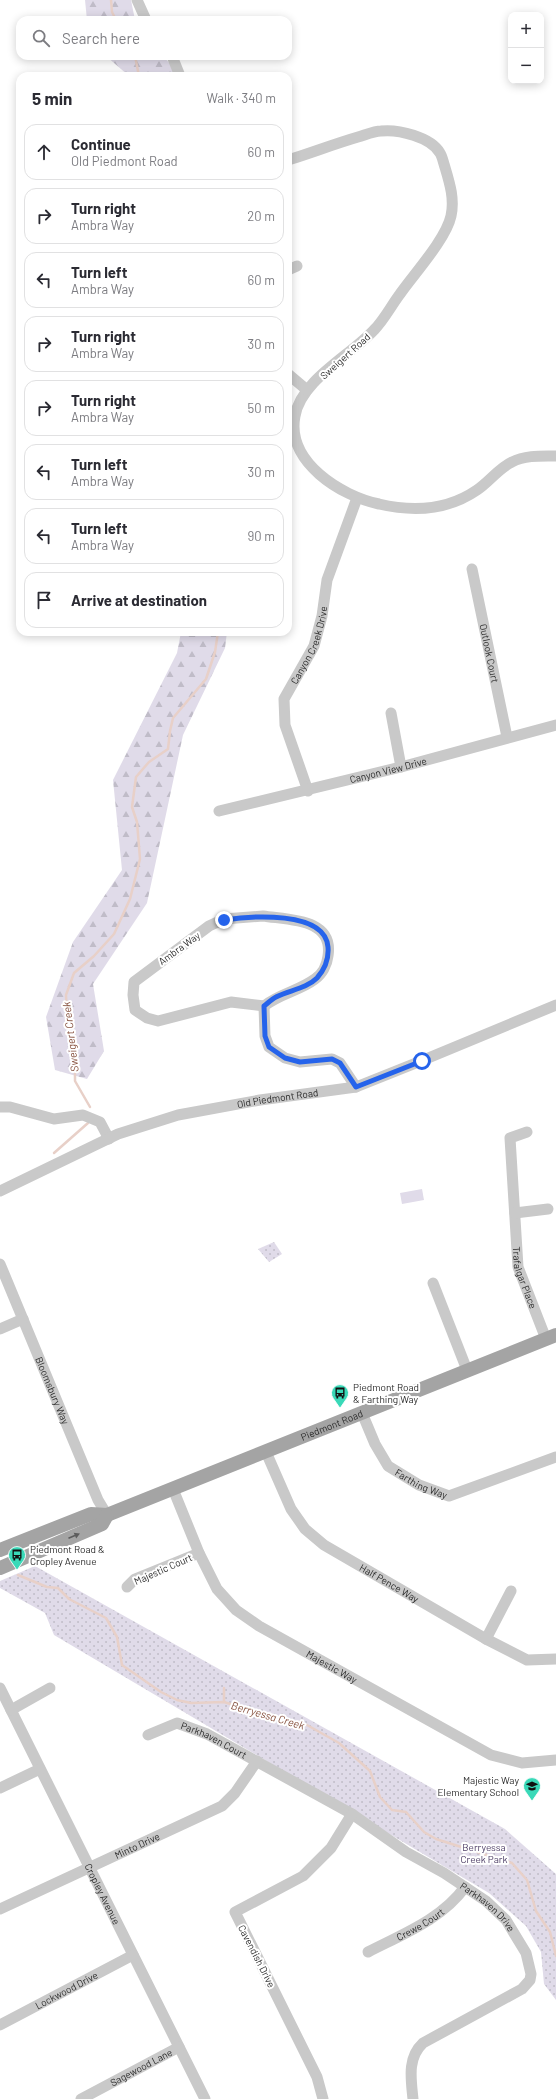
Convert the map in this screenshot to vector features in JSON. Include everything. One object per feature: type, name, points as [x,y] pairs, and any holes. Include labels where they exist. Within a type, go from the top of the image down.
[{"type":"main road","name":"Piedmont Road","points":[[0,1550],[92,1514],[107,1515],[551,1337]]},
{"type":"main road","name":"Piedmont Road","points":[[0,1568],[102,1524],[107,1515]]},
{"type":"street","points":[[137,0],[144,16]]},
{"type":"street","points":[[174,60],[178,72]]},
{"type":"street","name":"Sweigert Road","points":[[292,159],[381,131],[403,132],[422,138],[440,151],[452,193],[451,217],[441,239],[374,330],[307,390],[299,402],[294,417],[294,432],[298,445],[315,470],[330,483],[357,498],[381,505],[411,509],[430,508],[465,498],[478,490],[511,462],[531,457],[556,456]]},
{"type":"street","points":[[292,377],[307,390]]},
{"type":"street","name":"Canyon Creek Drive","points":[[308,791],[285,725],[284,699],[314,646],[322,616],[328,580],[357,498]]},
{"type":"street","name":"Outlook Court","points":[[472,569],[507,738]]},
{"type":"street","points":[[391,713],[401,767]]},
{"type":"street","name":"Canyon View Drive","points":[[219,812],[401,767],[556,725]]},
{"type":"street","name":"Ambra Way","points":[[263,916],[310,923],[321,931],[328,941],[329,952],[327,965],[317,978],[306,986],[276,997],[264,1006],[231,1002],[158,1021],[147,1018],[135,1010],[133,995],[134,982],[209,926],[224,920],[263,916]]},
{"type":"street","name":"Old Piedmont Road","points":[[0,1191],[118,1134],[178,1115],[260,1100],[356,1087],[556,1005]]},
{"type":"street","points":[[264,1006],[265,1036],[269,1047],[285,1058],[300,1062],[332,1059],[340,1063],[356,1087]]},
{"type":"street","points":[[0,1107],[10,1107],[54,1119],[83,1115],[100,1122],[109,1139]]},
{"type":"street","name":"Trafalgar Place","points":[[527,1132],[510,1138],[518,1267],[551,1337]]},
{"type":"street","points":[[515,1213],[548,1209]]},
{"type":"street","name":"Bloomsbury Way","points":[[0,1264],[98,1500],[107,1515]]},
{"type":"street","points":[[433,1283],[467,1370]]},
{"type":"street","points":[[0,1329],[23,1319]]},
{"type":"street","name":"Farthing Way","points":[[362,1413],[375,1444],[388,1466],[419,1485],[449,1496],[556,1456]]},
{"type":"street","name":"Half Pence Way","points":[[266,1452],[291,1509],[305,1529],[324,1545],[486,1639],[527,1660],[556,1659]]},
{"type":"street","name":"Majestic Way","points":[[173,1489],[199,1553],[217,1589],[236,1610],[259,1626],[491,1755],[522,1763],[556,1760]]},
{"type":"street","name":"Majestic Court","points":[[127,1587],[135,1579],[199,1553]]},
{"type":"street","points":[[486,1639],[511,1591]]},
{"type":"street","name":"Cropley Avenue","points":[[0,1688],[205,2099]]},
{"type":"street","points":[[11,1710],[50,1688]]},
{"type":"street","name":"Parkhaven Court","points":[[148,1735],[172,1724],[186,1725],[207,1734],[257,1761]]},
{"type":"street","name":"Parkhaven Drive","points":[[257,1761],[352,1814],[406,1852],[465,1886],[486,1901],[506,1920],[526,1953],[531,1974],[526,1985],[522,1989],[423,2043],[415,2051],[411,2062],[413,2099]]},
{"type":"street","name":"Minto Drive","points":[[0,1909],[89,1866],[222,1806],[235,1794],[257,1761]]},
{"type":"street","points":[[0,1788],[40,1769]]},
{"type":"street","name":"Cavendish Drive","points":[[323,2099],[317,2077],[235,1912],[303,1876],[331,1848],[352,1814]]},
{"type":"street","name":"Crewe Court","points":[[368,1952],[429,1921],[455,1901],[465,1886]]},
{"type":"street","name":"Lockwood Drive","points":[[0,2025],[133,1955]]},
{"type":"street","name":"Sagewood Lane","points":[[81,2099],[179,2047]]},
{"type":"green space","points":[[85,0],[131,0],[134,16],[87,16]]},
{"type":"green space","points":[[111,60],[167,60],[177,72],[124,72]]},
{"type":"green space","points":[[180,636],[226,636],[225,648],[183,735],[147,903],[93,984],[104,1051],[87,1079],[55,1070],[46,1017],[73,942],[122,870],[113,780],[177,653]]},
{"type":"green space","points":[[422,1189],[424,1200],[402,1204],[400,1193]]},
{"type":"green space","points":[[274,1242],[282,1254],[269,1262],[258,1249]]},
{"type":"green space","name":"Berryessa Creek Park","points":[[35,1566],[505,1829],[556,1874],[556,2000],[544,1984],[541,1952],[526,1926],[489,1893],[54,1635],[45,1613],[0,1588],[0,1581]]},
{"type":"waterway","name":"Sweigert Creek","points":[[111,0],[112,12],[114,16]]},
{"type":"waterway","name":"Sweigert Creek","points":[[136,60],[138,72]]},
{"type":"waterway","name":"Sweigert Creek","points":[[90,1107],[75,1081],[75,1056],[67,1020],[66,995],[74,973],[94,956],[114,934],[130,899],[140,859],[137,822],[132,807],[136,777],[149,762],[168,749],[173,718],[206,679],[215,652],[217,636]]},
{"type":"waterway","name":"Sweigert Creek","points":[[54,1153],[88,1123]]},
{"type":"waterway","name":"Berryessa Creek","points":[[18,1575],[47,1587],[58,1588],[69,1599],[106,1618],[117,1637],[122,1665],[161,1692],[177,1700],[191,1703],[224,1702],[289,1722],[307,1725],[339,1743],[370,1771],[380,1797],[392,1810],[406,1812],[424,1832],[436,1839],[512,1863],[527,1880],[536,1911],[550,1932],[556,1956]]},
{"type":"waterway","name":"Sweigert Creek","points":[[224,1688],[224,1702]]},
{"type":"place","name":"Piedmont Road & Farthing Way","points":[[340,1408]]},
{"type":"place","name":"Piedmont Road & Cropley Avenue","points":[[17,1570]]},
{"type":"place","name":"Majestic Way Elementary School","points":[[532,1801]]},
{"type":"route","points":[[224,920],[263,916],[310,923],[321,931],[328,941],[329,952],[327,965],[317,978],[306,986],[276,997],[264,1006],[265,1036],[269,1047],[285,1058],[300,1062],[332,1059],[340,1063],[356,1087],[422,1061]]}]
